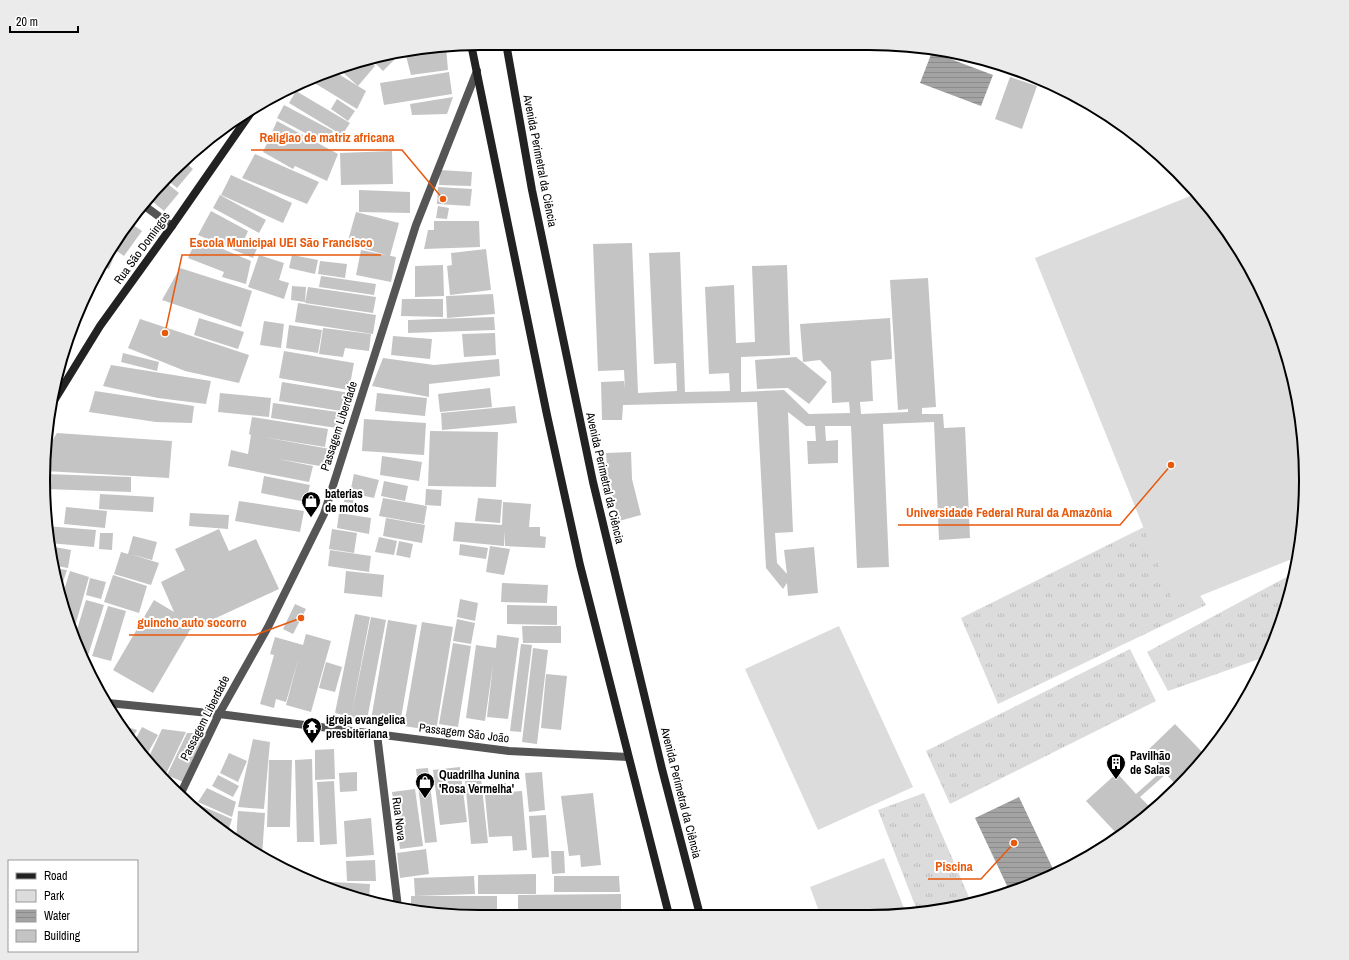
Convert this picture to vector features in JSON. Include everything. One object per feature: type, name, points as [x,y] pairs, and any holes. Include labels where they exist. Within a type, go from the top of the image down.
[{"type":"main road","points":[[472,50],[547,415],[580,565],[668,910]]},
{"type":"main road","name":"Avenida Perimetral da Ciência","points":[[507,50],[532,190],[593,482],[662,769],[699,910]]},
{"type":"main road","name":"Rua São Domingos","points":[[59,393],[100,326],[247,119]]},
{"type":"street","name":"Passagem Liberdade","points":[[182,790],[219,714],[268,626],[324,514],[416,225],[477,71]]},
{"type":"street","points":[[147,208],[172,226]]},
{"type":"street","name":"Passagem São João","points":[[113,703],[219,714],[509,751],[628,757]]},
{"type":"street","name":"Rua Nova","points":[[376,734],[397,902]]},
{"type":"green space","points":[[1192,196],[1227,241],[1255,290],[1276,342],[1284,369],[1291,396],[1298,452],[1298,508],[1292,559],[1175,606],[1035,258]]},
{"type":"green space","points":[[1154,522],[1206,605],[998,704],[961,618]]},
{"type":"green space","points":[[1288,576],[1276,618],[1260,659],[1168,691],[1147,652]]},
{"type":"green space","points":[[839,626],[913,787],[818,830],[745,669]]},
{"type":"green space","points":[[1130,649],[1156,701],[950,804],[926,751]]},
{"type":"green space","points":[[924,793],[969,898],[953,902],[916,907],[878,810]]},
{"type":"green space","points":[[884,858],[904,908],[819,910],[810,887]]},
{"type":"water","points":[[931,55],[945,57],[993,75],[981,106],[920,83]]},
{"type":"water","points":[[1019,797],[1053,869],[1007,887],[975,818]]},
{"type":"building","points":[[446,52],[448,70],[411,75],[406,57]]},
{"type":"building","points":[[396,58],[383,71],[375,63]]},
{"type":"building","points":[[373,64],[375,66],[358,86],[343,73]]},
{"type":"building","points":[[449,72],[452,94],[384,105],[380,83]]},
{"type":"building","points":[[339,74],[366,91],[357,109],[315,83]]},
{"type":"building","points":[[1010,77],[1037,86],[1022,129],[995,119]]},
{"type":"building","points":[[296,91],[350,123],[342,135],[289,103]]},
{"type":"building","points":[[453,97],[447,114],[412,115],[410,104]]},
{"type":"building","points":[[337,99],[355,111],[348,121],[331,109]]},
{"type":"building","points":[[284,105],[333,131],[326,144],[277,118]]},
{"type":"building","points":[[277,121],[338,154],[327,181],[295,166],[293,169],[263,152]]},
{"type":"building","points":[[392,151],[393,184],[341,185],[340,153]]},
{"type":"building","points":[[255,154],[319,182],[307,204],[242,178]]},
{"type":"building","points":[[188,165],[193,169],[177,188],[170,182]]},
{"type":"building","points":[[440,170],[472,172],[471,186],[439,185]]},
{"type":"building","points":[[231,175],[292,203],[283,223],[221,195]]},
{"type":"building","points":[[168,184],[179,193],[164,211],[152,202]]},
{"type":"building","points":[[438,187],[472,189],[470,206],[437,204]]},
{"type":"building","points":[[359,190],[410,192],[410,213],[359,212]]},
{"type":"building","points":[[220,195],[266,220],[259,233],[213,208]]},
{"type":"building","points":[[438,206],[449,208],[447,219],[436,218]]},
{"type":"building","points":[[211,211],[248,231],[244,240],[258,246],[253,258],[198,235]]},
{"type":"building","points":[[356,212],[399,223],[390,256],[347,244]]},
{"type":"building","points":[[434,221],[479,221],[480,247],[424,249],[428,230],[434,230]]},
{"type":"building","points":[[134,225],[142,231],[124,256],[116,251]]},
{"type":"building","points":[[197,238],[251,261],[246,284],[222,277],[224,272],[188,258]]},
{"type":"building","points":[[632,243],[638,393],[677,391],[676,363],[654,364],[649,253],[680,252],[685,392],[730,391],[729,373],[709,374],[705,287],[734,285],[736,343],[755,342],[752,266],[787,265],[790,355],[741,357],[741,392],[784,390],[809,414],[850,413],[849,402],[832,403],[831,372],[820,360],[803,362],[800,324],[890,318],[892,359],[871,361],[873,401],[860,402],[861,414],[908,412],[908,409],[898,410],[890,280],[928,278],[936,407],[922,408],[922,414],[943,414],[944,428],[965,427],[970,538],[939,540],[934,422],[883,424],[889,567],[857,568],[851,426],[825,426],[826,441],[838,440],[838,463],[808,464],[807,441],[816,441],[815,426],[806,426],[788,412],[793,532],[775,533],[777,563],[787,574],[784,550],[814,547],[818,593],[788,596],[787,583],[783,589],[766,568],[757,402],[623,405],[622,420],[602,420],[601,382],[624,381],[625,389],[624,370],[598,371],[593,244]]},
{"type":"building","points":[[486,249],[491,290],[450,295],[447,266],[452,265],[451,253]]},
{"type":"building","points":[[361,250],[396,257],[391,282],[356,275]]},
{"type":"building","points":[[115,254],[115,254],[109,269],[106,268]]},
{"type":"building","points":[[259,255],[284,263],[279,280],[289,283],[284,299],[248,287]]},
{"type":"building","points":[[292,255],[318,260],[315,274],[289,268]]},
{"type":"building","points":[[320,261],[347,264],[345,278],[318,274]]},
{"type":"building","points":[[443,265],[444,296],[415,297],[415,266]]},
{"type":"building","points":[[180,268],[252,291],[241,327],[162,300]]},
{"type":"building","points":[[321,276],[376,284],[374,295],[319,287]]},
{"type":"building","points":[[292,286],[306,287],[305,302],[291,300]]},
{"type":"building","points":[[308,287],[376,297],[373,313],[305,303]]},
{"type":"building","points":[[493,294],[495,314],[447,318],[446,296]]},
{"type":"building","points":[[402,299],[443,299],[443,317],[401,316]]},
{"type":"building","points":[[298,303],[376,315],[373,334],[295,322]]},
{"type":"building","points":[[494,317],[495,330],[408,333],[408,320]]},
{"type":"building","points":[[199,318],[244,332],[238,349],[194,335]]},
{"type":"building","points":[[140,319],[249,355],[239,383],[185,371],[128,348]]},
{"type":"building","points":[[264,321],[284,324],[281,348],[260,345]]},
{"type":"building","points":[[289,325],[322,330],[318,353],[286,348]]},
{"type":"building","points":[[323,328],[371,334],[369,351],[345,348],[343,357],[319,354]]},
{"type":"building","points":[[495,333],[496,355],[464,357],[462,334]]},
{"type":"building","points":[[393,336],[432,339],[430,359],[391,355]]},
{"type":"building","points":[[284,351],[354,363],[349,390],[279,378]]},
{"type":"building","points":[[123,353],[159,362],[157,371],[121,362]]},
{"type":"building","points":[[796,357],[827,382],[809,404],[788,388],[757,389],[755,360]]},
{"type":"building","points":[[383,358],[434,365],[499,359],[500,376],[429,384],[429,397],[372,386]]},
{"type":"building","points":[[111,365],[211,381],[206,404],[158,398],[103,386]]},
{"type":"building","points":[[282,382],[350,393],[347,412],[279,401]]},
{"type":"building","points":[[490,388],[492,407],[440,412],[438,394]]},
{"type":"building","points":[[95,391],[194,406],[192,423],[156,422],[89,412]]},
{"type":"building","points":[[220,393],[271,398],[269,417],[218,412]]},
{"type":"building","points":[[377,393],[427,398],[425,416],[375,411]]},
{"type":"building","points":[[273,403],[345,413],[343,429],[271,418]]},
{"type":"building","points":[[515,406],[517,423],[442,430],[441,413]]},
{"type":"building","points":[[252,417],[328,429],[325,447],[263,437],[330,449],[326,467],[278,459],[313,466],[309,482],[228,466],[231,450],[248,454]]},
{"type":"building","points":[[364,419],[426,423],[424,455],[362,451]]},
{"type":"building","points":[[430,431],[498,432],[496,487],[428,486]]},
{"type":"building","points":[[57,433],[172,441],[169,478],[50,471],[52,440]]},
{"type":"building","points":[[631,452],[632,479],[641,515],[619,521],[608,481],[606,453]]},
{"type":"building","points":[[382,456],[422,462],[419,481],[380,475]]},
{"type":"building","points":[[50,474],[131,477],[131,492],[50,489]]},
{"type":"building","points":[[354,474],[379,480],[374,498],[350,493]]},
{"type":"building","points":[[264,476],[310,485],[306,502],[261,493]]},
{"type":"building","points":[[384,481],[408,486],[405,501],[381,496]]},
{"type":"building","points":[[426,489],[442,490],[441,506],[425,505]]},
{"type":"building","points":[[100,494],[154,497],[153,512],[99,509]]},
{"type":"building","points":[[345,494],[354,495],[353,503],[344,502]]},
{"type":"building","points":[[383,498],[427,506],[424,524],[379,516]]},
{"type":"building","points":[[478,498],[502,500],[500,523],[475,521]]},
{"type":"building","points":[[239,501],[304,511],[300,532],[235,521]]},
{"type":"building","points":[[503,502],[531,504],[529,527],[540,527],[540,536],[546,537],[545,548],[505,546],[505,531],[504,546],[453,541],[455,522],[502,525]]},
{"type":"building","points":[[66,507],[107,511],[105,528],[64,524]]},
{"type":"building","points":[[190,513],[229,515],[228,529],[189,526]]},
{"type":"building","points":[[339,513],[371,518],[369,534],[337,528]]},
{"type":"building","points":[[386,518],[425,525],[422,543],[383,536]]},
{"type":"building","points":[[53,527],[96,530],[94,547],[55,544]]},
{"type":"building","points":[[219,529],[229,551],[256,539],[279,589],[190,630],[153,693],[113,670],[154,600],[174,612],[161,582],[185,570],[175,549]]},
{"type":"building","points":[[332,529],[357,533],[354,553],[329,549]]},
{"type":"building","points":[[100,533],[113,533],[112,550],[99,549]]},
{"type":"building","points":[[133,536],[157,542],[152,560],[130,554],[159,563],[151,585],[114,574],[121,552],[128,554]]},
{"type":"building","points":[[379,537],[397,541],[394,555],[375,552]]},
{"type":"building","points":[[399,541],[413,544],[410,558],[396,555]]},
{"type":"building","points":[[460,544],[488,548],[486,559],[459,555]]},
{"type":"building","points":[[490,546],[510,549],[504,575],[486,572]]},
{"type":"building","points":[[56,547],[71,550],[68,568],[59,566]]},
{"type":"building","points":[[330,550],[371,556],[369,572],[328,566]]},
{"type":"building","points":[[59,569],[67,570],[63,583]]},
{"type":"building","points":[[70,571],[89,577],[75,625],[73,618],[64,589]]},
{"type":"building","points":[[346,571],[384,575],[382,597],[344,593]]},
{"type":"building","points":[[113,575],[147,586],[139,613],[104,602]]},
{"type":"building","points":[[90,578],[106,582],[101,599],[86,595]]},
{"type":"building","points":[[502,583],[548,585],[547,603],[501,602]]},
{"type":"building","points":[[460,599],[478,603],[475,621],[457,617]]},
{"type":"building","points":[[86,600],[104,605],[88,656],[77,629]]},
{"type":"building","points":[[295,604],[306,609],[293,634],[283,629]]},
{"type":"building","points":[[507,605],[557,606],[557,625],[507,624]]},
{"type":"building","points":[[108,606],[126,611],[111,661],[92,656]]},
{"type":"building","points":[[355,614],[370,617],[351,717],[335,713]]},
{"type":"building","points":[[371,617],[386,620],[367,720],[351,717]]},
{"type":"building","points":[[457,619],[475,623],[471,644],[453,641]]},
{"type":"building","points":[[388,620],[417,625],[400,724],[371,720]]},
{"type":"building","points":[[422,622],[453,627],[436,731],[404,726]]},
{"type":"building","points":[[522,626],[561,626],[561,643],[523,643]]},
{"type":"building","points":[[306,634],[331,641],[311,712],[286,705],[299,657],[286,702],[276,699],[274,708],[260,704],[274,655],[270,654],[275,637],[303,645]]},
{"type":"building","points":[[497,635],[519,638],[508,719],[487,717],[493,664],[485,721],[466,718],[476,645],[496,648]]},
{"type":"building","points":[[453,643],[471,646],[458,727],[439,724]]},
{"type":"building","points":[[521,644],[532,645],[521,732],[510,731]]},
{"type":"building","points":[[533,648],[548,650],[537,744],[522,742]]},
{"type":"building","points":[[326,662],[342,667],[335,692],[319,688]]},
{"type":"building","points":[[546,674],[567,676],[561,730],[541,728]]},
{"type":"building","name":"Pavilhão de Salas","points":[[1175,724],[1202,752],[1174,783],[1166,774],[1140,797],[1149,806],[1116,832],[1086,801],[1117,773],[1136,794],[1164,769],[1147,751]]},
{"type":"building","points":[[128,727],[137,730],[134,735]]},
{"type":"building","points":[[142,727],[158,735],[148,753],[136,738]]},
{"type":"building","points":[[162,729],[186,732],[166,774],[150,755]]},
{"type":"building","points":[[187,733],[207,733],[183,782],[167,775]]},
{"type":"building","points":[[253,739],[270,742],[264,809],[238,807]]},
{"type":"building","points":[[334,749],[335,779],[315,780],[315,750]]},
{"type":"building","points":[[229,753],[247,761],[238,782],[220,773]]},
{"type":"building","points":[[312,759],[314,842],[297,842],[295,760]]},
{"type":"building","points":[[269,760],[292,760],[290,827],[267,827]]},
{"type":"building","points":[[460,767],[467,822],[440,825],[433,770]]},
{"type":"building","points":[[428,768],[437,842],[425,843],[416,769]]},
{"type":"building","points":[[357,772],[357,791],[340,792],[339,773]]},
{"type":"building","points":[[542,772],[545,810],[529,812],[525,773]]},
{"type":"building","points":[[218,775],[239,786],[233,797],[212,786]]},
{"type":"building","points":[[481,778],[488,843],[471,844],[465,780]]},
{"type":"building","points":[[334,781],[337,844],[320,845],[317,782]]},
{"type":"building","points":[[506,783],[507,792],[522,791],[527,850],[513,851],[512,836],[489,837],[484,785]]},
{"type":"building","points":[[207,788],[236,802],[232,817],[198,802]]},
{"type":"building","points":[[415,789],[423,846],[400,849],[392,792]]},
{"type":"building","points":[[593,793],[601,865],[581,867],[580,855],[569,856],[561,796]]},
{"type":"building","points":[[197,804],[232,819],[229,829]]},
{"type":"building","points":[[238,811],[265,813],[262,850],[236,835]]},
{"type":"building","points":[[546,815],[549,857],[532,858],[529,816]]},
{"type":"building","points":[[371,818],[374,855],[346,857],[344,821]]},
{"type":"building","points":[[426,849],[429,874],[400,878],[397,853]]},
{"type":"building","points":[[551,851],[564,851],[565,873],[552,874]]},
{"type":"building","points":[[375,860],[376,881],[347,881],[346,861]]},
{"type":"building","points":[[536,874],[536,894],[478,894],[478,875]]},
{"type":"building","points":[[474,876],[475,894],[415,896],[414,878]]},
{"type":"building","points":[[554,876],[619,876],[620,892],[554,892]]},
{"type":"building","points":[[328,882],[370,884],[369,895]]},
{"type":"building","points":[[621,894],[621,910],[518,910],[518,895]]},
{"type":"building","points":[[411,896],[497,896],[497,910],[452,909],[411,904]]},
{"type":"place","name":"Religiao de matriz africana","points":[[443,199]]},
{"type":"place","name":"Escola Municipal UEI São Francisco","points":[[165,333]]},
{"type":"place","name":"Universidade Federal Rural da Amazônia","points":[[1171,465]]},
{"type":"place","name":"baterias de motos","points":[[311,518]]},
{"type":"place","name":"guincho auto socorro","points":[[301,618]]},
{"type":"place","name":"igreja evangelica presbiteriana","points":[[312,744]]},
{"type":"place","name":"Pavilhão de Salas","points":[[1116,780]]},
{"type":"place","name":"Quadrilha Junina 'Rosa Vermelha'","points":[[425,799]]},
{"type":"place","name":"Piscina","points":[[1014,843]]}]
